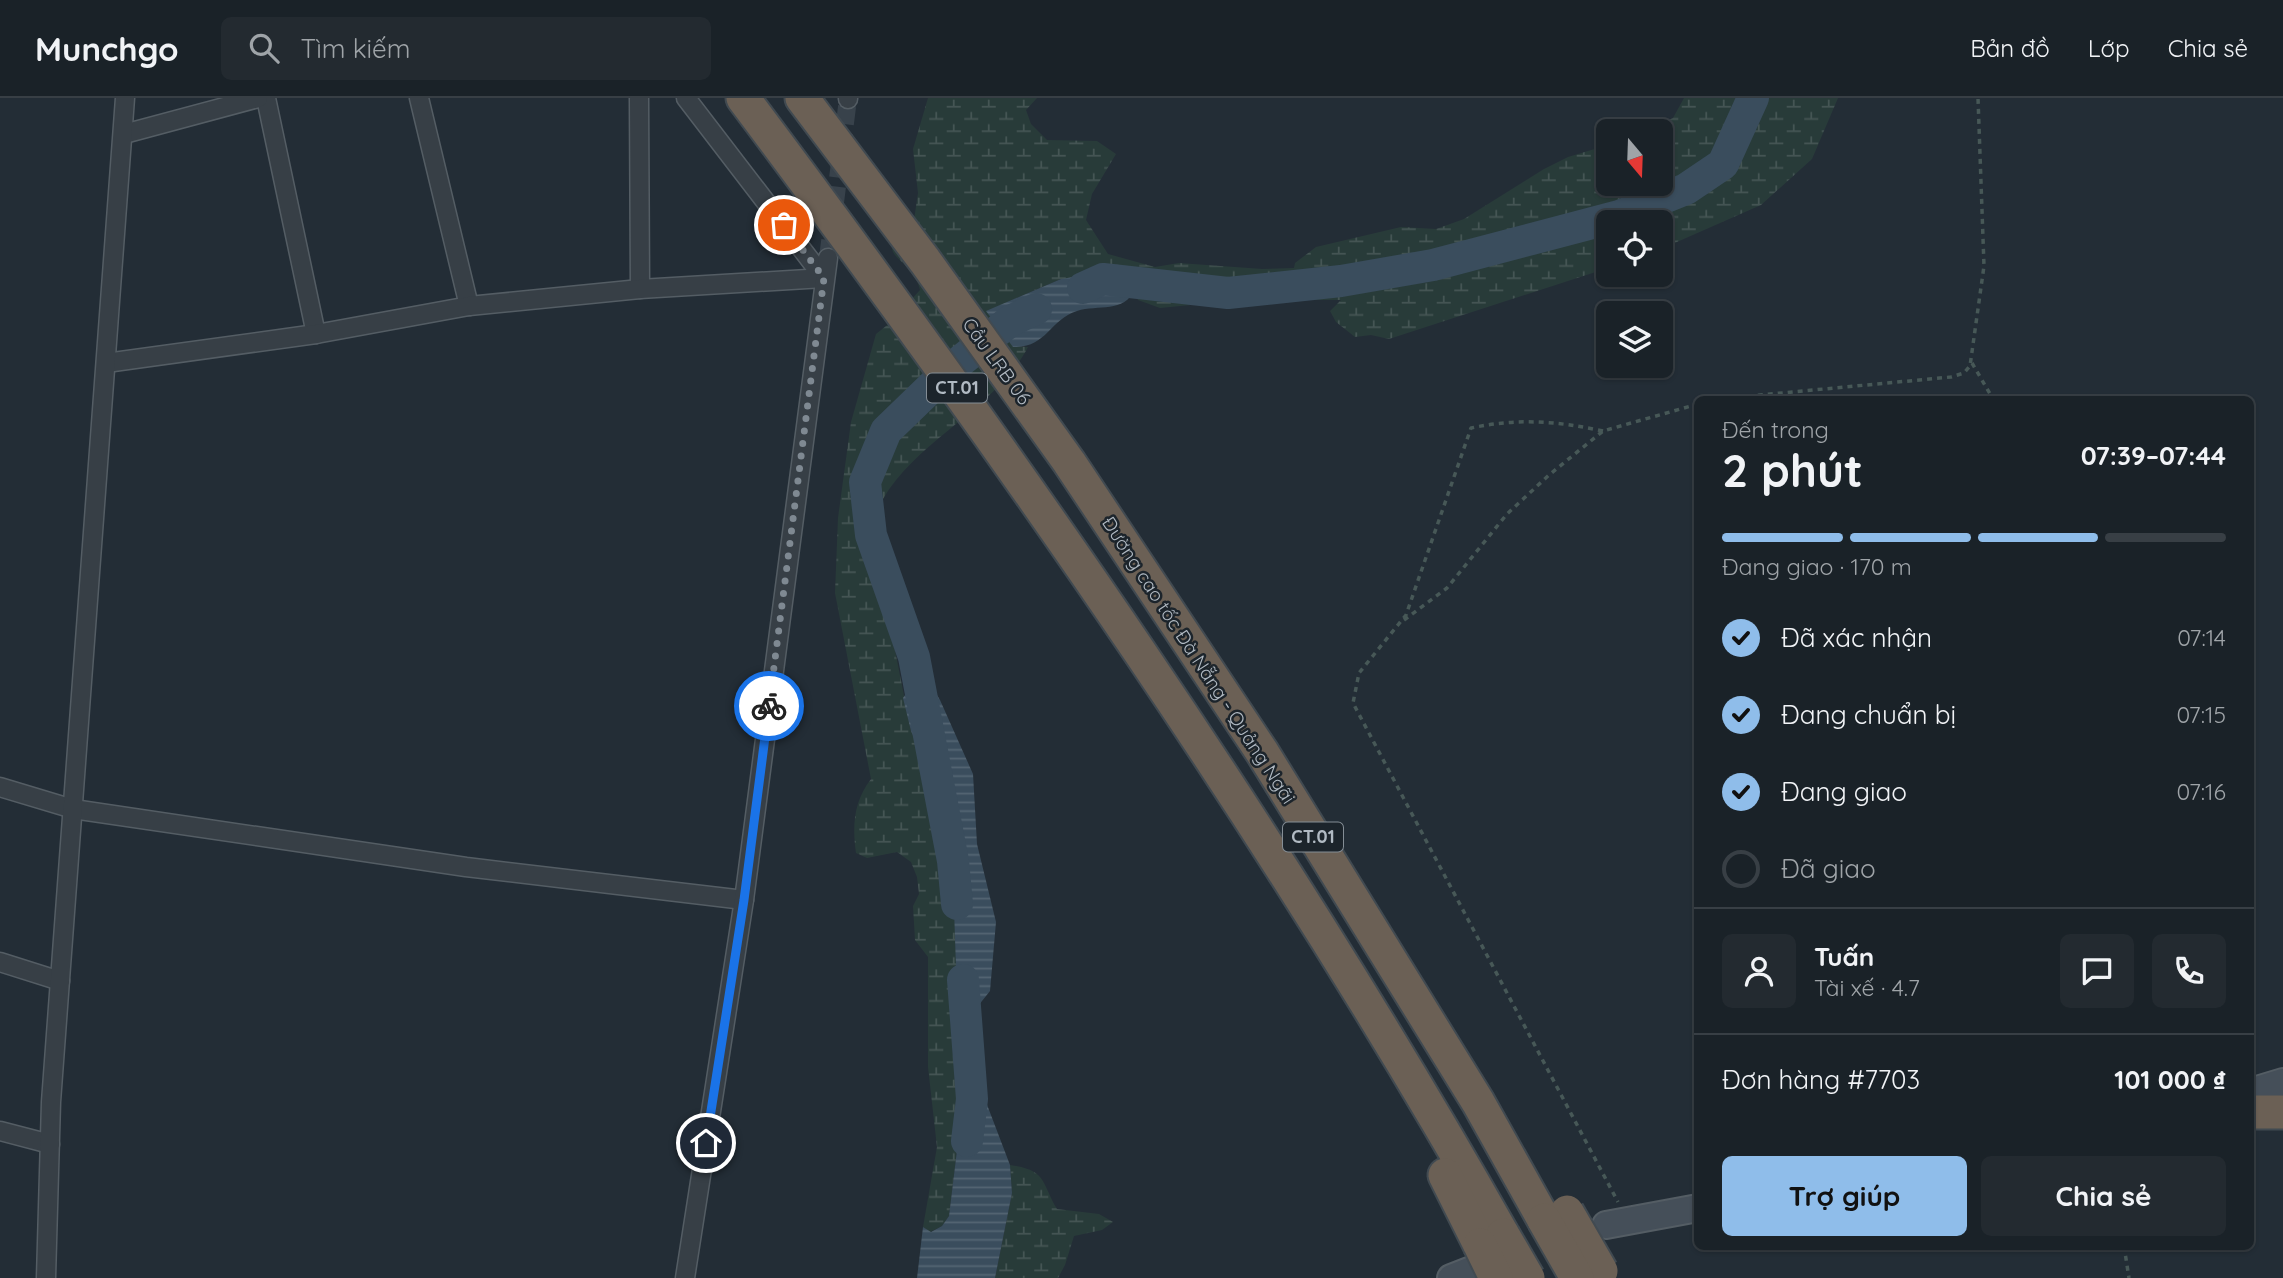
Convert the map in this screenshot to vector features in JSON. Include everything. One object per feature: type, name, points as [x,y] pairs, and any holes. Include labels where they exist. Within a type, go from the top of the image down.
[{"type":"highway","name":"CT.01","points":[[743,98],[884,286],[1030,490],[1282,871],[1421,1126],[1481,1261]]},
{"type":"highway","name":"Cầu LRB 06","points":[[802,98],[925,261],[1069,461]]},
{"type":"highway","name":"Đường cao tốc Đà Nẵng - Quảng Ngãi","points":[[1069,461],[1262,752],[1478,1102],[1595,1276]]},
{"type":"highway","points":[[2254,1112],[2283,1112]]},
{"type":"highway","points":[[1481,1261],[1528,1278]]},
{"type":"main road","points":[[2254,1091],[2283,1082]]},
{"type":"main road","points":[[2254,1111],[2283,1101]]},
{"type":"main road","points":[[1617,1223],[1694,1209]]},
{"type":"street","points":[[46,1278],[50,1144],[60,981],[125,98]]},
{"type":"street","points":[[124,134],[258,98]]},
{"type":"street","points":[[266,98],[316,334]]},
{"type":"street","points":[[419,98],[469,306]]},
{"type":"street","points":[[639,98],[640,289]]},
{"type":"street","points":[[686,98],[824,278]]},
{"type":"street","points":[[685,1278],[744,900],[828,258]]},
{"type":"street","points":[[106,363],[316,334],[469,306],[640,289],[824,278]]},
{"type":"street","points":[[0,787],[73,809],[466,867],[744,900]]},
{"type":"street","points":[[0,962],[60,981]]},
{"type":"street","points":[[0,1131],[50,1144]]},
{"type":"path","points":[[1750,396],[1951,377],[1964,373],[1972,363],[1984,266],[1979,98]]},
{"type":"path","points":[[1972,363],[1991,396]]},
{"type":"path","points":[[1617,1223],[1353,703],[1359,673],[1402,622],[1447,589],[1507,514],[1549,475],[1603,431],[1694,405]]},
{"type":"path","points":[[1402,622],[1471,428],[1530,420],[1603,431]]},
{"type":"path","points":[[2125,1250],[2130,1278]]},
{"type":"green space","points":[[928,98],[1037,98],[1026,110],[1031,124],[1047,140],[1097,141],[1116,154],[1092,194],[1086,220],[1108,254],[1155,267],[1179,263],[1262,269],[1294,268],[1295,263],[1316,247],[1401,227],[1436,229],[1464,219],[1544,169],[1568,157],[1596,149],[1596,196],[1673,196],[1673,119],[1671,119],[1684,98],[1838,98],[1812,159],[1761,205],[1673,244],[1673,210],[1596,210],[1596,272],[1389,339],[1371,335],[1355,337],[1336,322],[1330,311],[1341,300],[1241,300],[1160,308],[1138,300],[1133,286],[1061,279],[1012,300],[1012,346],[1028,347],[1014,369],[997,388],[935,441],[898,478],[881,503],[871,535],[861,509],[889,620],[911,731],[951,820],[962,1109],[949,1216],[942,1226],[930,1232],[923,1227],[937,1147],[928,1067],[928,957],[915,940],[913,906],[919,894],[917,877],[911,862],[897,852],[867,858],[856,853],[856,814],[861,796],[871,779],[835,593],[838,518],[851,422],[876,334],[891,322],[920,290],[909,269],[892,250],[893,242],[914,220],[918,193],[913,149]]},
{"type":"green space","points":[[1010,1165],[1037,1174],[1057,1209],[1099,1214],[1113,1222],[1102,1230],[1074,1236],[1058,1278],[995,1278],[1012,1193]]},
{"type":"water","points":[[1098,273],[1113,275],[1135,289],[1130,297],[1117,305],[1085,309],[1068,315],[1033,343],[1013,347],[986,311],[1061,279]]},
{"type":"water","points":[[917,677],[928,680],[940,700],[973,774],[977,844],[996,922],[990,991],[966,1021],[958,1026],[951,820],[911,731],[903,698]]},
{"type":"water","points":[[972,1099],[986,1102],[1010,1165],[1012,1193],[995,1278],[917,1278],[923,1227],[931,1232],[942,1226],[949,1216],[962,1109]]},
{"type":"waterway","points":[[1083,288],[1103,279],[1228,293],[1341,281],[1433,265],[1619,216],[1686,189],[1723,164],[1753,98]]},
{"type":"waterway","points":[[957,904],[953,861],[914,657],[871,535],[865,482],[886,431],[947,372],[1010,321],[1036,309]]},
{"type":"waterway","points":[[963,980],[972,1099],[967,1141]]},
{"type":"tunnel","points":[[828,258],[848,99]]},
{"type":"way so far","points":[[769,706],[824,278],[784,225]]},
{"type":"route","points":[[706,1143],[744,900],[769,706]]}]
